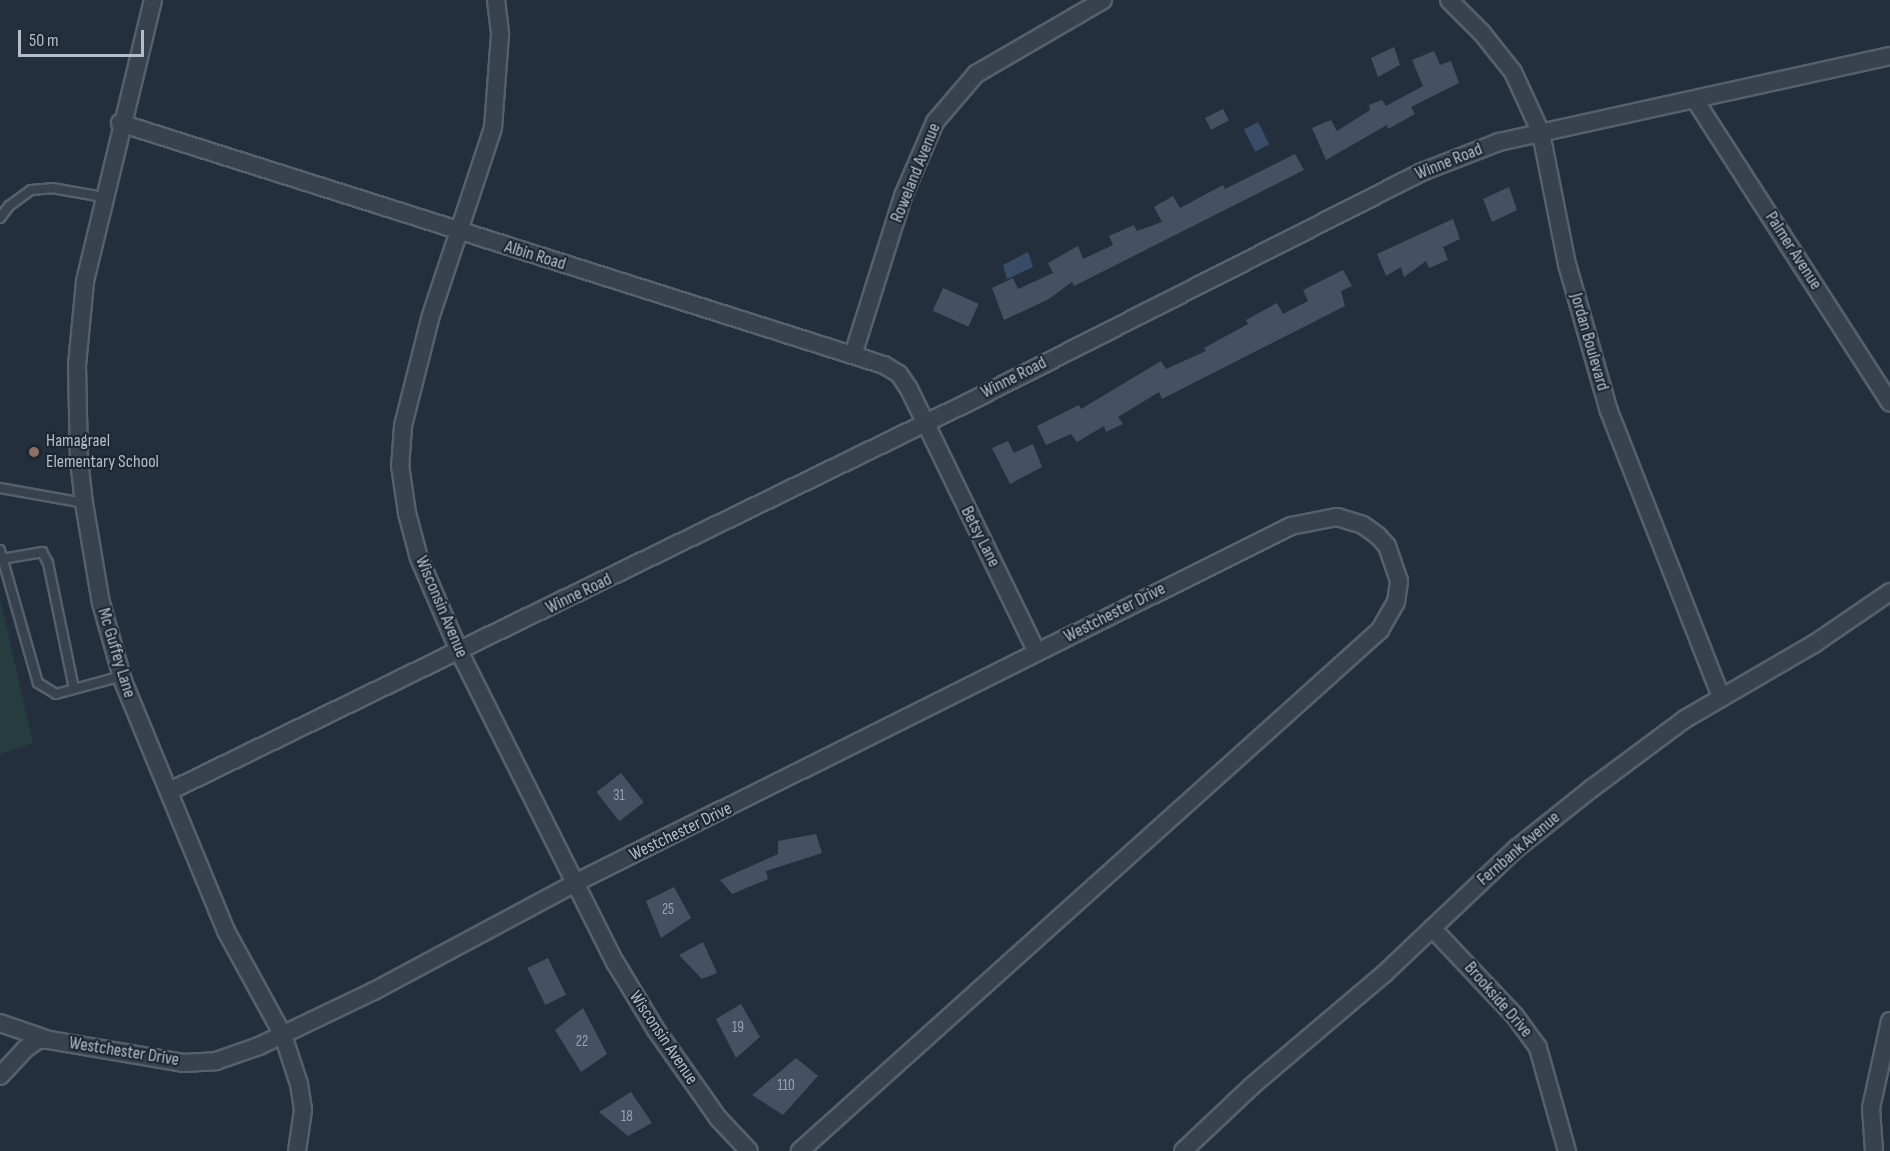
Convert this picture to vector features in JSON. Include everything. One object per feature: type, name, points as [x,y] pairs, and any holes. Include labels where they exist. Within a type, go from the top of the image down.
[{"type":"street","name":"Mc Guffey Lane","points":[[153,0],[120,123],[85,282],[77,365],[84,503],[101,603],[122,676],[146,743],[170,791],[226,930],[283,1035],[299,1084],[303,1110],[297,1151]]},
{"type":"street","name":"Wisconsin Avenue","points":[[496,0],[500,35],[493,128],[414,375],[403,426],[400,465],[419,558],[460,653],[615,962],[656,1030],[718,1118],[749,1151]]},
{"type":"street","name":"Roweland Avenue","points":[[853,355],[903,196],[935,122],[976,74],[1103,0]]},
{"type":"street","name":"Jordan Boulevard","points":[[1449,0],[1482,33],[1513,72],[1541,132],[1567,264],[1609,411],[1721,697]]},
{"type":"street","name":"Winne Road","points":[[170,791],[460,653],[922,422],[965,404],[1422,172],[1499,142],[1890,56]]},
{"type":"street","name":"Palmer Avenue","points":[[1695,100],[1890,403]]},
{"type":"street","name":"Albin Road","points":[[120,123],[853,355],[899,374],[922,422]]},
{"type":"street","name":"Betsy Lane","points":[[922,422],[1037,653]]},
{"type":"street","name":"Westchester Drive","points":[[0,1023],[49,1040],[183,1063],[216,1061],[283,1035],[374,991],[575,883],[1037,653],[1217,560],[1312,520],[1337,517],[1363,525],[1387,546],[1398,570],[1396,602],[1380,630],[800,1151]]},
{"type":"street","name":"Fernbank Avenue","points":[[1183,1151],[1432,928],[1517,848],[1591,789],[1721,697],[1814,644],[1890,592]]},
{"type":"street","name":"Brookside Drive","points":[[1432,928],[1515,1016],[1538,1048],[1567,1151]]},
{"type":"street","points":[[1874,1151],[1871,1108],[1890,1021]]},
{"type":"street","points":[[0,1076],[25,1048],[38,1040],[49,1040]]},
{"type":"lane","points":[[0,218],[9,206],[30,190],[52,188],[103,197]]},
{"type":"lane","points":[[0,488],[84,503]]},
{"type":"lane","points":[[74,688],[48,563],[42,552],[1,555],[38,683],[56,694],[122,676]]},
{"type":"green space","points":[[0,598],[33,743],[0,754]]},
{"type":"water","points":[[1258,122],[1269,144],[1255,152],[1244,129]]},
{"type":"water","points":[[1028,252],[1033,267],[1007,279],[1003,265]]},
{"type":"building","points":[[1394,47],[1400,65],[1378,77],[1371,58]]},
{"type":"building","points":[[1434,51],[1440,65],[1451,61],[1459,83],[1411,107],[1415,114],[1388,129],[1387,125],[1326,160],[1312,128],[1331,120],[1337,131],[1370,110],[1369,105],[1382,100],[1386,106],[1423,86],[1412,60]]},
{"type":"building","points":[[1223,109],[1229,121],[1211,130],[1205,118]]},
{"type":"building","points":[[1295,154],[1304,170],[1074,286],[1072,282],[1049,299],[1004,320],[992,288],[1013,278],[1018,289],[1053,273],[1048,263],[1078,246],[1083,259],[1113,245],[1109,236],[1134,225],[1137,231],[1162,222],[1154,207],[1173,196],[1180,208],[1223,185],[1225,189]]},
{"type":"building","points":[[1509,187],[1517,210],[1492,222],[1483,199]]},
{"type":"building","points":[[1453,219],[1460,239],[1443,247],[1448,260],[1429,268],[1426,261],[1404,277],[1401,267],[1386,276],[1377,254]]},
{"type":"building","points":[[1343,270],[1352,286],[1341,291],[1345,306],[1162,399],[1159,392],[1118,417],[1123,424],[1106,432],[1104,426],[1077,442],[1071,434],[1046,445],[1037,426],[1079,405],[1081,409],[1161,361],[1166,369],[1206,351],[1204,348],[1248,324],[1246,320],[1277,303],[1283,314],[1308,301],[1303,290]]},
{"type":"building","points":[[943,288],[979,304],[968,327],[933,311]]},
{"type":"building","points":[[1008,441],[1014,453],[1033,444],[1042,467],[1010,484],[992,448]]},
{"type":"building","points":[[621,773],[644,802],[619,821],[597,792]]},
{"type":"building","points":[[816,834],[822,853],[766,871],[768,879],[732,894],[720,880],[778,854],[778,841]]},
{"type":"building","points":[[674,887],[691,918],[661,938],[646,901]]},
{"type":"building","points":[[703,942],[717,973],[702,979],[679,955]]},
{"type":"building","points":[[548,958],[566,995],[545,1005],[527,968]]},
{"type":"building","points":[[741,1004],[760,1037],[736,1058],[716,1019]]},
{"type":"building","points":[[583,1008],[607,1054],[581,1072],[555,1030]]},
{"type":"building","points":[[796,1058],[818,1076],[783,1115],[752,1095]]},
{"type":"building","points":[[631,1092],[652,1123],[628,1136],[599,1112]]},
{"type":"place","name":"Hamagrael Elementary School","points":[[34,452]]}]
